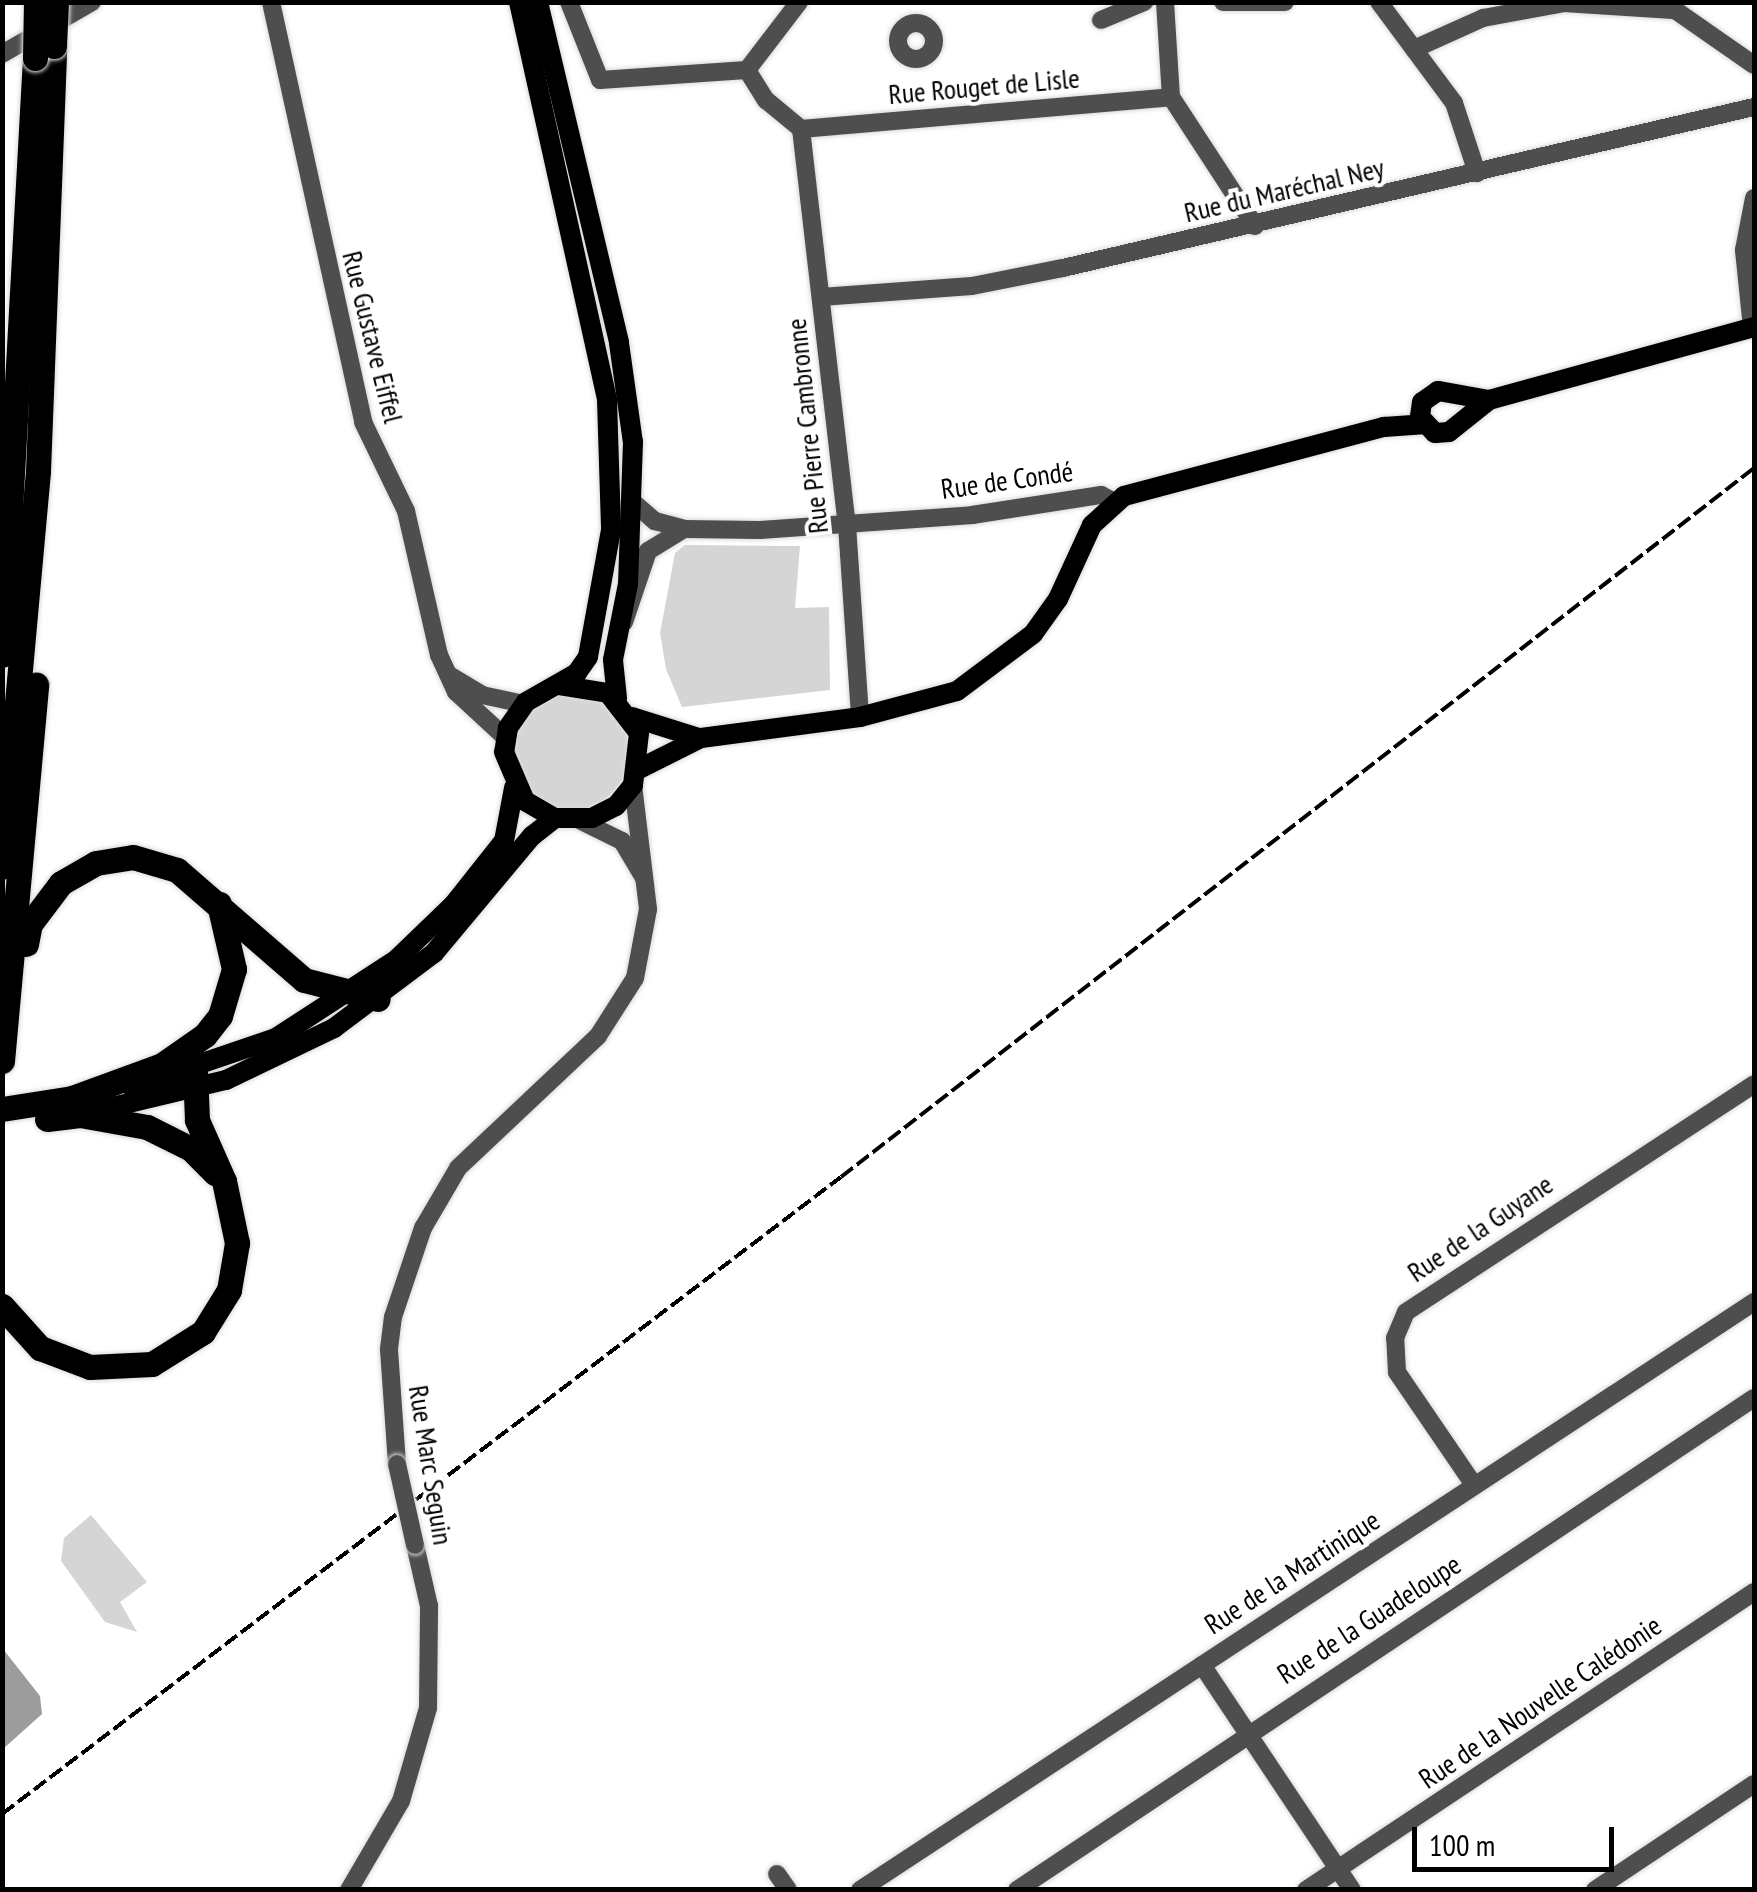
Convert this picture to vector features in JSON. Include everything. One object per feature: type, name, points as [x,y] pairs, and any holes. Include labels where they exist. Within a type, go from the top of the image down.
[{"type":"highway","points":[[2,1061],[32,777],[44,52],[36,2]]},
{"type":"highway","points":[[2,655],[44,52],[56,2]]},
{"type":"highway","points":[[2,484],[8,436],[20,418]]},
{"type":"highway","points":[[2,868],[38,470]]},
{"type":"highway","points":[[12,986],[30,924],[44,900],[96,864],[134,857],[177,870],[304,980],[349,995],[378,999]]},
{"type":"highway","points":[[2,1125],[33,1113],[76,1106],[162,1065],[205,1035],[220,1016],[234,969],[219,904]]},
{"type":"highway","points":[[2,1306],[40,1348],[90,1368],[152,1364],[180,1350],[220,1310],[237,1265],[235,1216],[197,1120],[195,1081]]},
{"type":"highway","points":[[76,1106],[168,1135],[224,1181]]},
{"type":"highway","points":[[2,1109],[33,1113]]},
{"type":"main road","points":[[195,1081],[349,995],[397,960],[478,878],[510,831],[514,788],[506,738],[524,704],[577,673],[596,628],[611,530],[612,465],[592,317],[518,2]]},
{"type":"main road","points":[[538,2],[619,343],[633,442],[634,502],[613,660],[617,700]]},
{"type":"main road","points":[[1489,400],[1442,434],[1421,416],[1431,393],[1489,400],[1753,328]]},
{"type":"main road","points":[[1456,397],[1460,422]]},
{"type":"main road","name":"Rue de Condé","points":[[1115,502],[1142,488],[1421,416]]},
{"type":"main road","points":[[514,788],[555,818],[579,820],[604,813],[636,777],[701,738],[860,717],[958,691],[1010,658],[1058,599],[1092,525],[1115,502]]},
{"type":"main road","points":[[558,685],[599,688],[632,716],[701,738]]},
{"type":"main road","points":[[632,716],[636,777]]},
{"type":"main road","points":[[76,1106],[195,1081],[288,1054],[378,999],[455,932],[532,836],[555,818]]},
{"type":"street","points":[[2,54],[92,2]]},
{"type":"street","name":"Rue Gustave Eiffel","points":[[271,2],[363,422],[406,511],[448,674],[468,710],[506,738]]},
{"type":"street","points":[[568,2],[600,80],[748,70],[800,2]]},
{"type":"street","points":[[914,2],[915,22]]},
{"type":"street","points":[[1101,20],[1144,2]]},
{"type":"street","points":[[1165,2],[1172,97],[1255,226]]},
{"type":"street","points":[[1223,2],[1285,2]]},
{"type":"street","points":[[1379,2],[1454,104],[1477,173]]},
{"type":"street","points":[[1414,49],[1483,18],[1564,3],[1669,6],[1754,65]]},
{"type":"street","points":[[748,70],[766,100],[801,129]]},
{"type":"street","name":"Rue Rouget de Lisle","points":[[801,129],[1172,97]]},
{"type":"street","name":"Rue du Maréchal Ney","points":[[821,298],[972,286],[1255,226],[1754,106]]},
{"type":"street","name":"Rue Pierre Cambronne","points":[[801,129],[847,526],[860,717]]},
{"type":"street","points":[[1753,328],[1744,250],[1754,198]]},
{"type":"street","name":"Rue de Condé","points":[[634,502],[655,520],[684,529],[847,526],[1101,495],[1115,502]]},
{"type":"street","points":[[620,629],[635,602],[648,551],[684,529]]},
{"type":"street","points":[[448,674],[482,695],[524,704]]},
{"type":"street","name":"Rue Marc Seguin","points":[[349,1890],[402,1801],[428,1708],[429,1606],[389,1419],[393,1317],[422,1228],[458,1168],[614,1018],[644,950],[645,878],[636,777]]},
{"type":"street","points":[[579,820],[622,841],[645,878]]},
{"type":"street","name":"Rue de la Guyane","points":[[1474,1485],[1396,1372],[1395,1338],[1406,1312],[1754,1084]]},
{"type":"street","name":"Rue de la Martinique","points":[[860,1890],[1754,1302]]},
{"type":"street","name":"Rue de la Guadeloupe","points":[[1017,1890],[1754,1398]]},
{"type":"street","name":"Rue de la Nouvelle Calédonie","points":[[1306,1890],[1754,1592]]},
{"type":"street","points":[[1202,1665],[1352,1890]]},
{"type":"street","points":[[1595,1890],[1754,1784]]},
{"type":"shaded area","points":[[685,545],[800,546],[795,608],[829,607],[830,690],[682,707],[666,669],[660,633],[675,553]]},
{"type":"shaded area","points":[[571,694],[593,698],[612,711],[625,730],[629,752],[625,774],[612,793],[593,806],[571,810],[549,806],[530,793],[517,774],[513,752],[517,730],[530,711],[549,698]]},
{"type":"shaded area","points":[[91,1515],[147,1582],[120,1602],[137,1632],[105,1622],[61,1561],[64,1538]]},
{"type":"shaded area","points":[[3,1649],[40,1696],[42,1714],[3,1749]]},
{"type":"railway","points":[[2,1814],[841,1177],[1754,468]]}]
